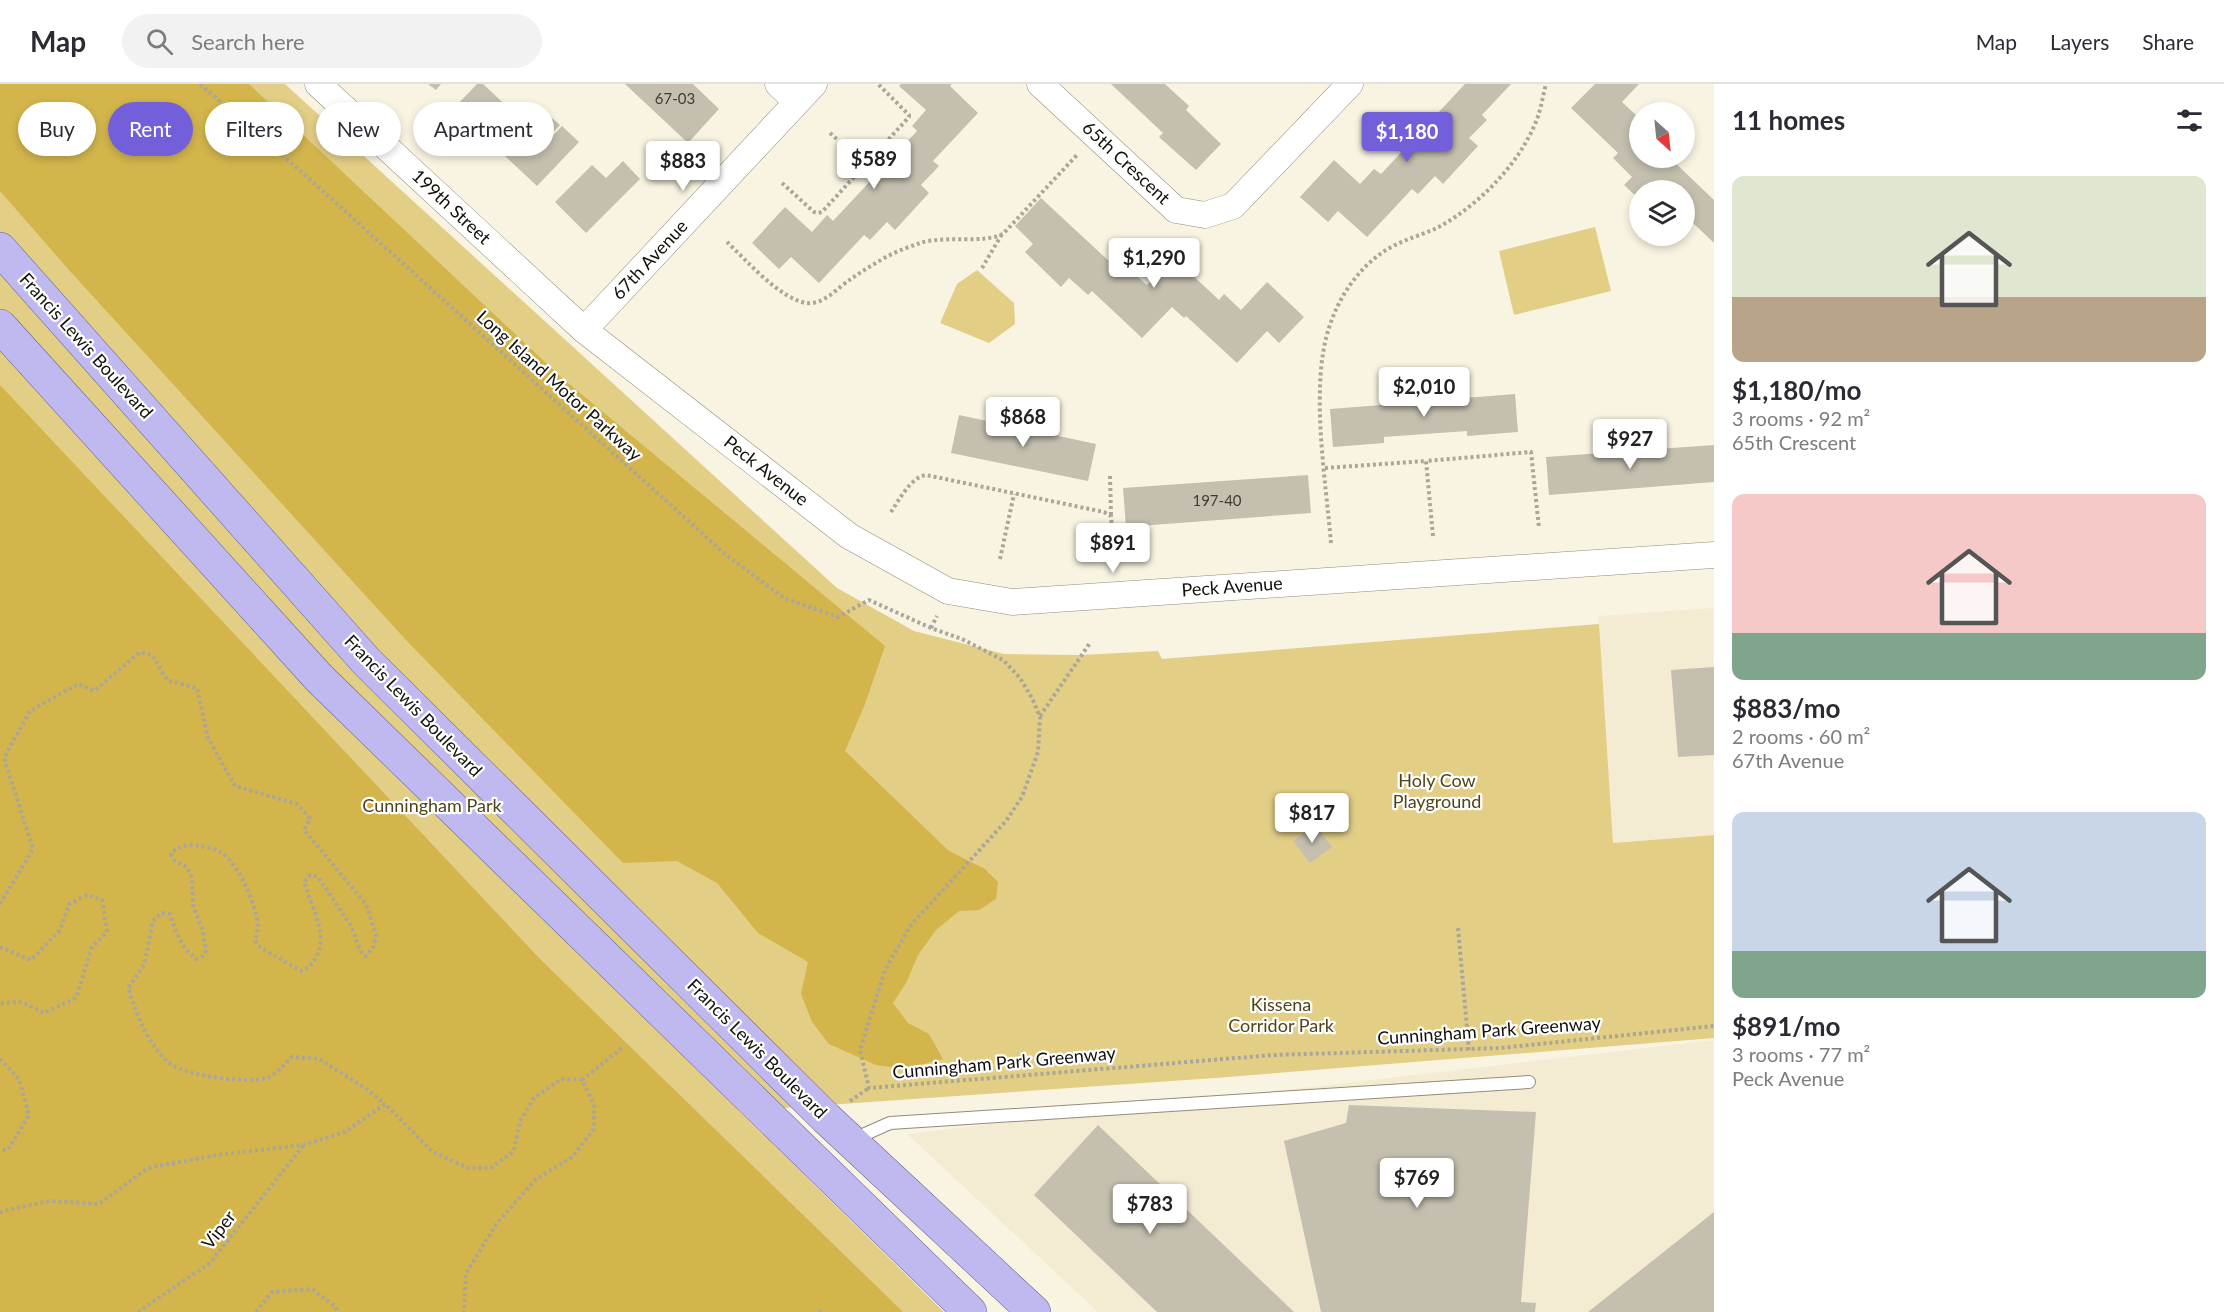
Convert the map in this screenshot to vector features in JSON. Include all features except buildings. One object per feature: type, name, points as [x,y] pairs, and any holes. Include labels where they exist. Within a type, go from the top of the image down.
[{"type":"main road","name":"Francis Lewis Boulevard","points":[[0,249],[366,661],[850,1140],[1034,1312]]},
{"type":"main road","points":[[0,326],[319,678],[970,1312]]},
{"type":"street","name":"199th Street","points":[[318,84],[584,330]]},
{"type":"street","points":[[778,84],[805,93]]},
{"type":"street","name":"65th Crescent","points":[[1040,84],[1176,210],[1205,215],[1233,206],[1350,84]]},
{"type":"street","name":"67th Avenue","points":[[584,330],[805,93]]},
{"type":"street","name":"Peck Avenue","points":[[584,330],[849,536],[948,591],[1012,602],[1714,555]]},
{"type":"lane","points":[[850,1140],[890,1123],[1529,1082]]},
{"type":"path","name":"Long Island Motor Parkway","points":[[200,84],[305,175],[725,554],[784,598],[838,617],[869,600],[931,628]]},
{"type":"path","points":[[782,183],[818,213],[866,165],[909,117],[878,84]]},
{"type":"path","points":[[1331,543],[1321,419],[1320,372],[1329,326],[1340,302],[1354,280],[1383,252],[1437,228],[1457,216],[1495,182],[1513,161],[1528,138],[1537,118],[1546,84]]},
{"type":"path","points":[[830,133],[866,165]]},
{"type":"path","points":[[982,268],[1003,234],[1077,155]]},
{"type":"path","points":[[727,242],[774,285],[797,300],[807,303],[824,299],[859,273],[904,249],[933,239],[992,237],[1003,234]]},
{"type":"path","points":[[1325,468],[1531,452],[1539,528]]},
{"type":"path","points":[[1426,461],[1432,536]]},
{"type":"path","points":[[891,512],[913,482],[922,475],[1104,512],[1111,516]]},
{"type":"path","points":[[1110,476],[1115,559]]},
{"type":"path","points":[[1000,559],[1014,494]]},
{"type":"path","name":"Cunningham Park Greenway","points":[[931,628],[962,639],[1003,660],[1020,678],[1040,717],[1038,752],[1022,797],[1006,821],[911,925],[885,970],[860,1050],[869,1088],[1273,1055],[1469,1050],[1714,1026]]},
{"type":"path","points":[[1040,717],[1090,643]]},
{"type":"path","points":[[0,904],[33,849],[4,758],[30,711],[78,684],[94,691],[140,652],[152,655],[167,680],[196,688],[208,738],[235,786],[297,804],[310,818],[304,830],[366,903],[376,935],[374,948],[366,956],[361,952],[351,926],[318,877],[310,875],[304,882],[321,936],[316,958],[308,969],[301,971],[261,948],[255,941],[258,927],[249,894],[235,865],[221,852],[204,847],[190,845],[176,849],[171,854],[175,861],[187,867],[192,878],[193,905],[203,932],[206,951],[197,959],[189,954],[180,940],[170,914],[162,913],[153,921],[144,965],[128,988],[142,1029],[169,1063],[210,1077],[248,1081],[269,1077],[292,1057],[319,1059],[365,1088],[385,1104],[433,1152],[468,1168],[491,1168],[514,1151],[520,1121],[534,1098],[561,1079],[582,1080],[622,1047]]},
{"type":"path","points":[[0,947],[31,960],[60,930],[69,904],[87,895],[102,900],[107,932],[92,947],[76,998],[44,1013],[22,1002],[0,1003]]},
{"type":"path","points":[[1458,928],[1469,1050]]},
{"type":"path","points":[[0,1059],[19,1079],[29,1115],[8,1150],[0,1150]]},
{"type":"path","points":[[464,1312],[466,1273],[497,1223],[536,1179],[572,1157],[594,1129],[594,1105],[582,1080]]},
{"type":"path","points":[[0,1213],[50,1201],[99,1204],[148,1168],[217,1155],[303,1146],[345,1132],[385,1104]]},
{"type":"path","name":"Viper","points":[[138,1312],[210,1263],[303,1146]]},
{"type":"path","points":[[256,1312],[272,1292],[312,1289],[336,1306],[338,1312]]},
{"type":"shaded area","points":[[0,84],[249,84],[268,102],[205,102],[205,156],[304,156],[304,136],[316,147],[316,156],[326,156],[562,378],[885,646],[865,704],[845,751],[949,851],[985,869],[998,882],[996,899],[979,910],[959,911],[936,930],[918,955],[906,983],[893,1003],[908,1023],[929,1034],[943,1059],[905,1069],[876,1065],[829,1044],[812,1022],[801,994],[808,962],[758,933],[717,883],[677,861],[623,863],[406,640],[69,270],[0,191]]},
{"type":"shaded area","points":[[0,385],[541,960],[903,1312],[0,1312]]},
{"type":"shaded area","points":[[1714,608],[1714,835],[1613,843],[1598,616]]},
{"type":"shaded area","points":[[1714,1040],[1714,1312],[1098,1312],[907,1134]]},
{"type":"green space","name":"Cunningham Park","points":[[0,84],[285,84],[316,112],[316,156],[364,156],[837,588],[914,631],[1004,654],[1081,655],[1158,651],[1162,659],[1599,624],[1613,843],[1714,835],[1714,1038],[1215,1078],[739,1111],[944,1312],[0,1312]]},
{"type":"green space","points":[[1595,227],[1611,291],[1514,315],[1499,251]]},
{"type":"green space","points":[[977,270],[1014,303],[1015,324],[989,343],[940,323],[957,284]]},
{"type":"park label","name":"Holy Cow Playground","points":[[1437,791]]},
{"type":"park label","name":"Kissena Corridor Park","points":[[1281,1015]]}]
